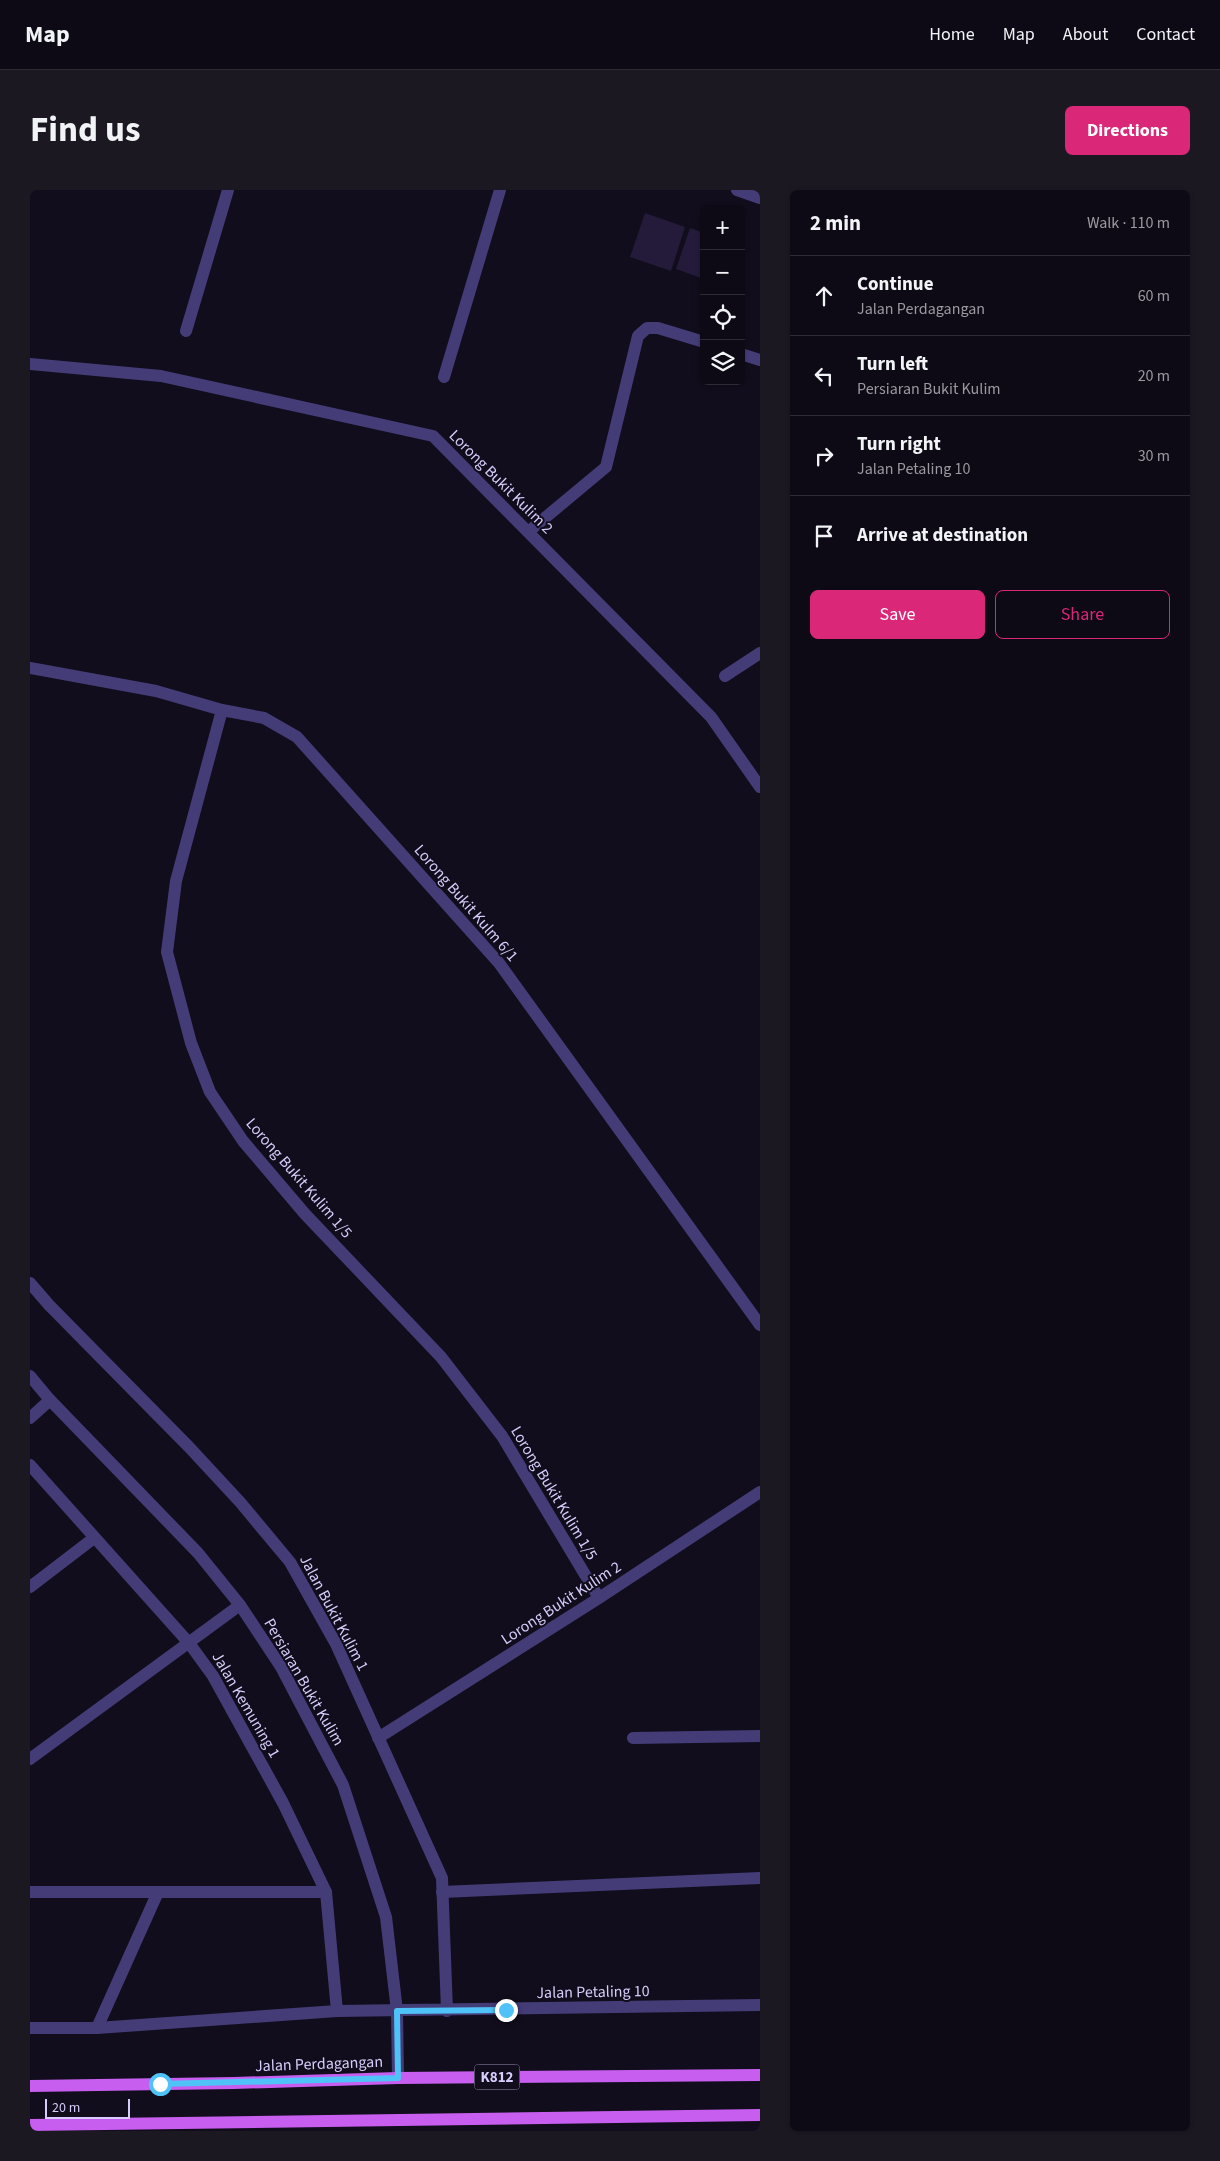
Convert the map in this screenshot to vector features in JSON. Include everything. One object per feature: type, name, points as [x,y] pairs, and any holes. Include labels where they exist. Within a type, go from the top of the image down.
[{"type":"main road","name":"Jalan Perdagangan","points":[[30,2086],[398,2078],[760,2075]]},
{"type":"main road","points":[[30,2125],[760,2115]]},
{"type":"street","points":[[186,331],[228,190]]},
{"type":"street","points":[[444,377],[500,190]]},
{"type":"street","points":[[737,190],[760,198]]},
{"type":"street","points":[[528,532],[606,467],[638,336],[647,328],[658,328],[700,341]]},
{"type":"street","points":[[745,355],[760,360]]},
{"type":"street","name":"Lorong Bukit Kulim 2","points":[[30,364],[161,376],[433,436],[711,717],[760,787]]},
{"type":"street","points":[[725,676],[760,653]]},
{"type":"street","name":"Lorong Bukit Kulm 6/1","points":[[30,668],[156,691],[222,710],[264,718],[297,737],[499,964],[760,1325]]},
{"type":"street","name":"Lorong Bukit Kulim 1/5","points":[[222,710],[176,880],[167,952],[191,1043],[210,1092],[243,1141],[305,1214],[442,1357],[502,1436],[599,1598]]},
{"type":"street","name":"Jalan Bukit Kulim 1","points":[[30,1282],[49,1305],[189,1446],[240,1502],[290,1562],[336,1644],[442,1878],[448,2011]]},
{"type":"street","name":"Persiaran Bukit Kulim","points":[[30,1376],[50,1400],[198,1553],[240,1605],[281,1667],[343,1785],[386,1917],[397,2011],[398,2078]]},
{"type":"street","points":[[30,1418],[50,1400]]},
{"type":"street","name":"Jalan Kemuning 1","points":[[30,1465],[189,1643],[213,1676],[283,1803],[326,1892],[337,2011]]},
{"type":"street","name":"Lorong Bukit Kulim 2","points":[[378,1738],[599,1598],[760,1492]]},
{"type":"street","points":[[30,1587],[94,1538]]},
{"type":"street","points":[[30,1759],[240,1605]]},
{"type":"street","points":[[633,1738],[760,1736]]},
{"type":"street","points":[[442,1892],[760,1878]]},
{"type":"street","points":[[30,1892],[326,1892]]},
{"type":"street","points":[[97,2028],[158,1892]]},
{"type":"street","name":"Jalan Petaling 10","points":[[397,2011],[760,2005]]},
{"type":"street","points":[[30,2028],[97,2028],[337,2011],[397,2011]]},
{"type":"building","points":[[645,213],[685,227],[671,271],[630,257]]},
{"type":"building","points":[[690,228],[700,232],[700,278],[676,269]]},
{"type":"route","points":[[160,2084],[398,2078],[397,2011],[506,2010]]}]
